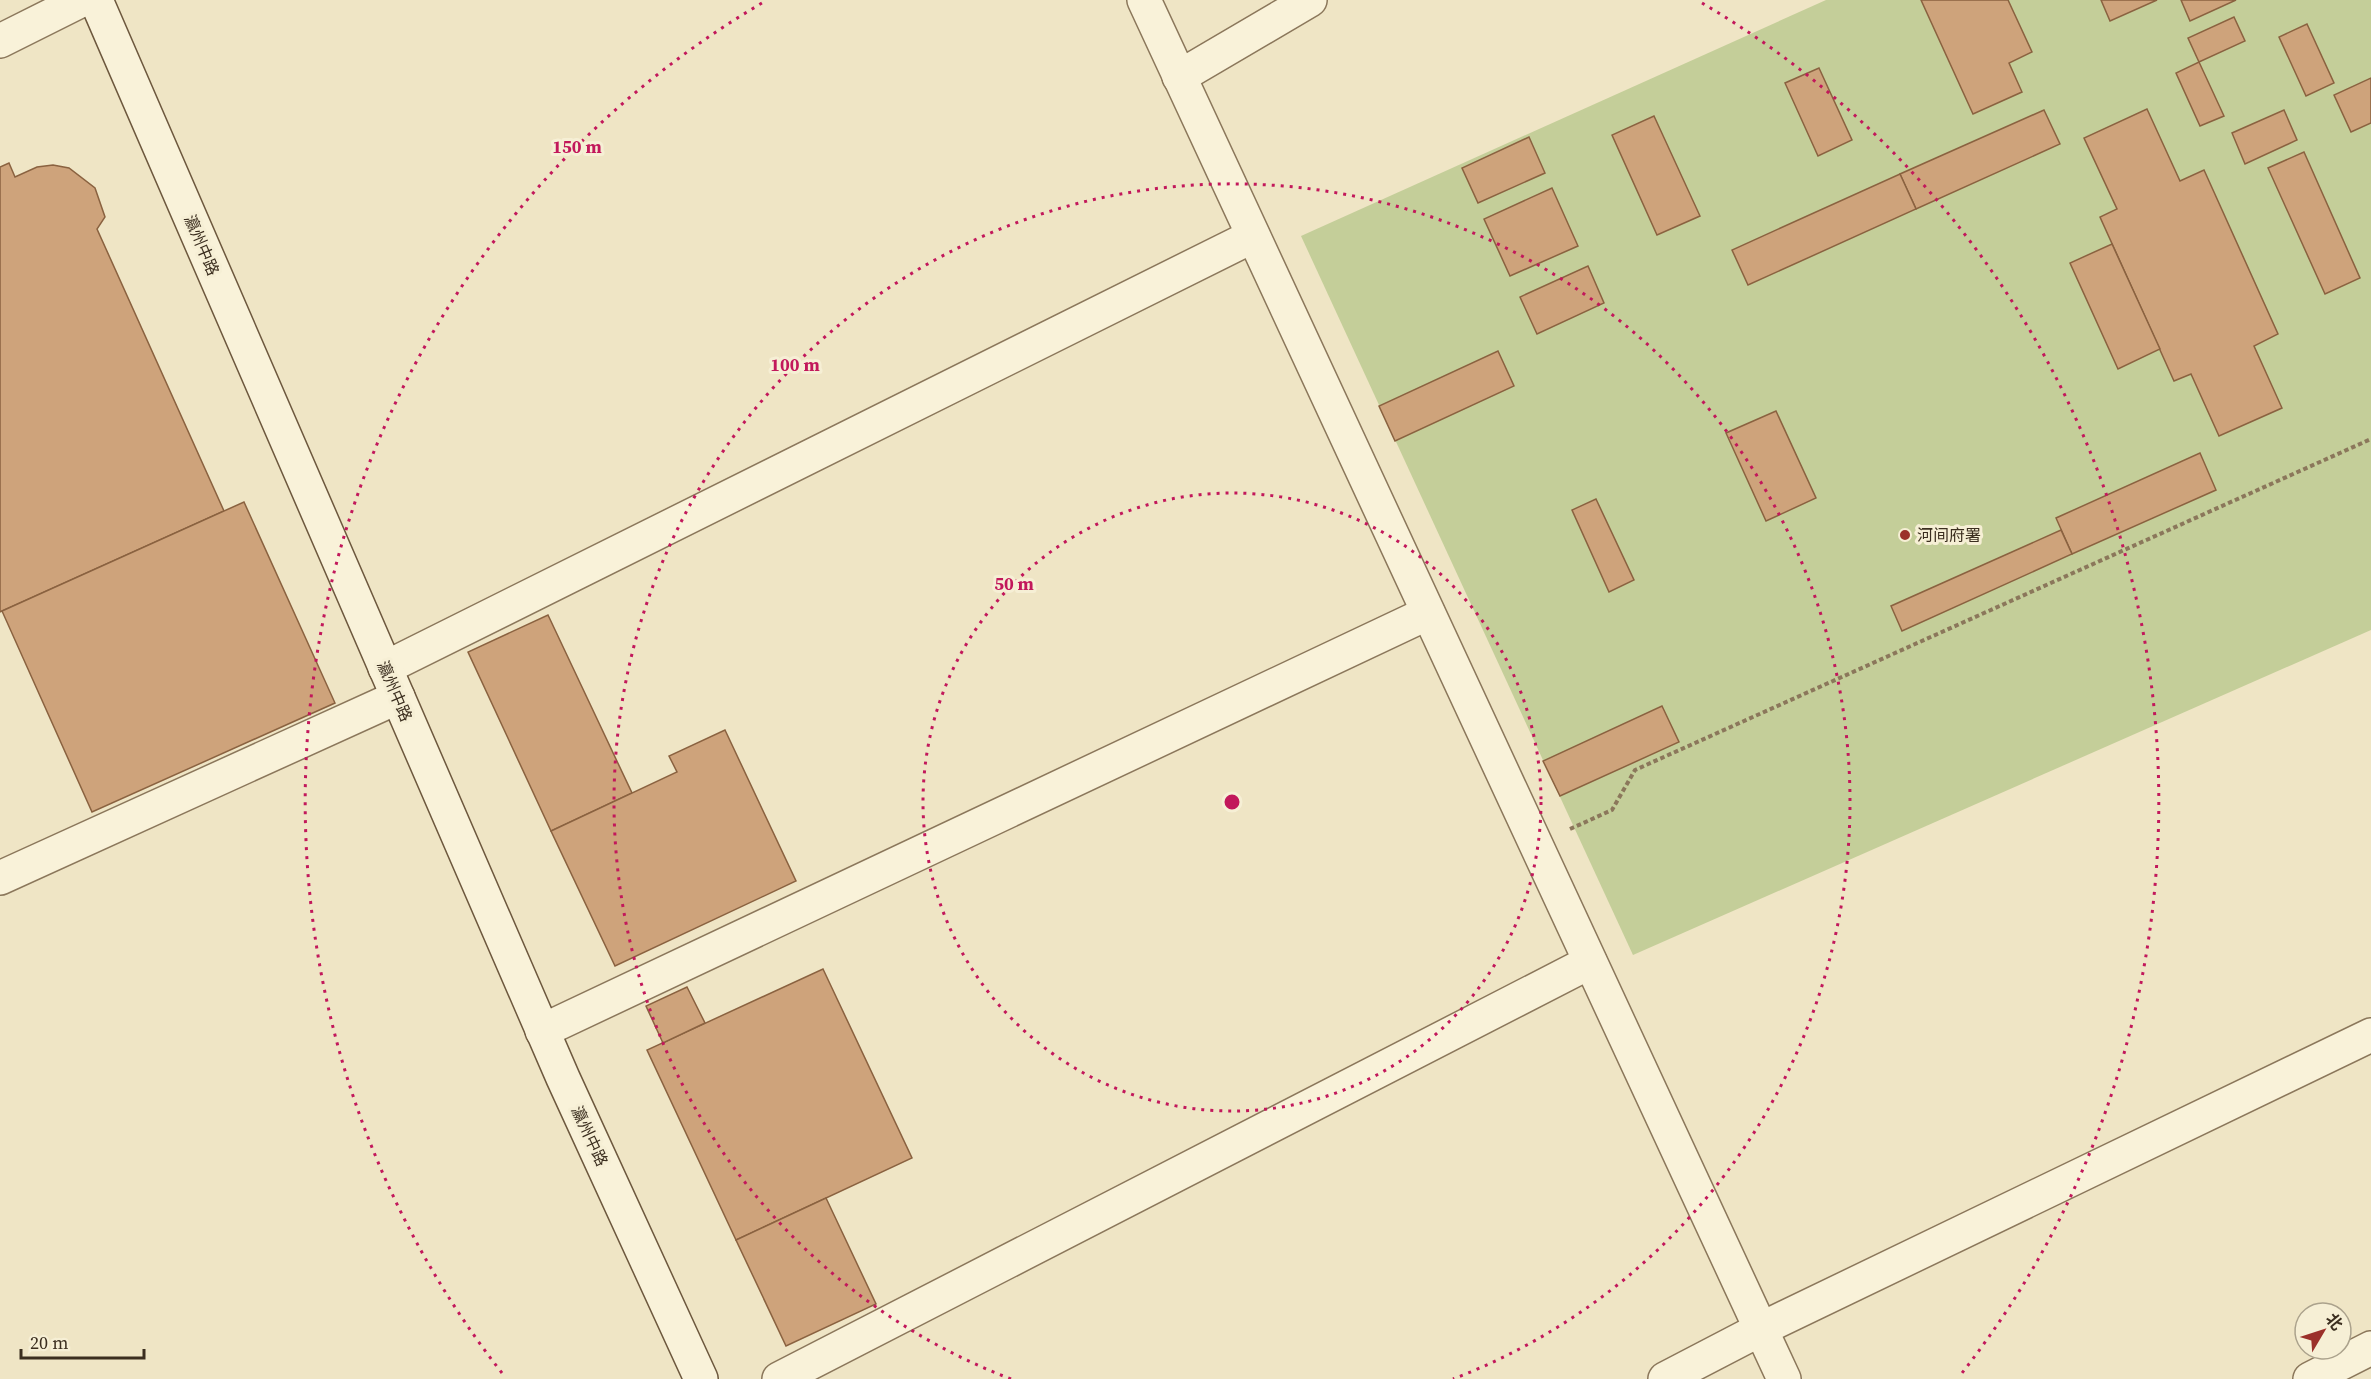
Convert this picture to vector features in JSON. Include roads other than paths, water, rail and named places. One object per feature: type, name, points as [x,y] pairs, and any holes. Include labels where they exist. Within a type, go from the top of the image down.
[{"type":"street","points":[[0,41],[82,0]]},
{"type":"street","name":"瀛州中路","points":[[96,0],[542,1031],[701,1379]]},
{"type":"street","points":[[1143,0],[1784,1379]]},
{"type":"street","points":[[1179,76],[1310,0]]},
{"type":"street","points":[[385,668],[1253,236]]},
{"type":"street","points":[[542,1031],[1428,613]]},
{"type":"street","points":[[0,878],[398,698]]},
{"type":"street","points":[[779,1379],[1590,962]]},
{"type":"street","points":[[1665,1379],[1761,1329],[2371,1035]]},
{"type":"street","points":[[2310,1379],[2371,1348]]},
{"type":"place","name":"河间府署","points":[[1905,535]]}]
